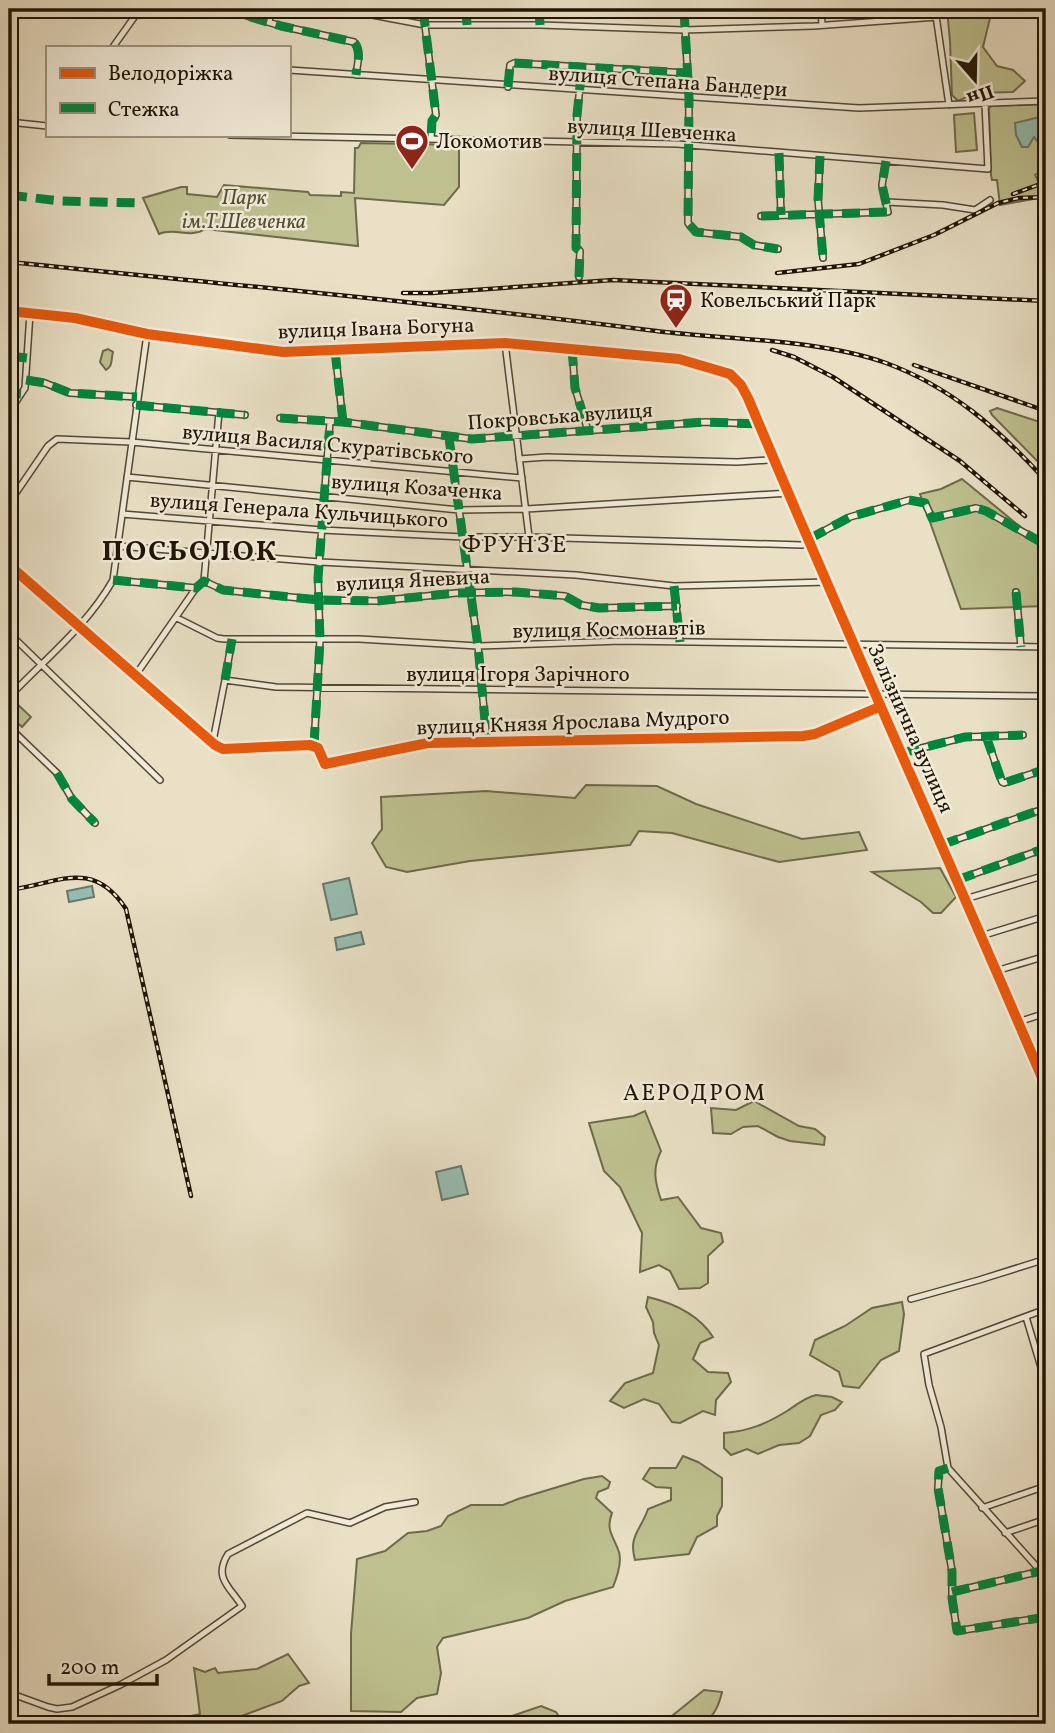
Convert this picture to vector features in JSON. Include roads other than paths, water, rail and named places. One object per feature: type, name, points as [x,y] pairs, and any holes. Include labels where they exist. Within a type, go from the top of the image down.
[{"type":"street","points":[[114,46],[140,9]]},
{"type":"street","points":[[223,9],[354,42],[358,47],[356,75]]},
{"type":"street","points":[[269,22],[272,9]]},
{"type":"street","points":[[341,9],[425,25],[540,25],[684,30],[937,18]]},
{"type":"street","points":[[423,9],[436,115],[432,121],[431,138]]},
{"type":"street","points":[[466,9],[467,25]]},
{"type":"street","points":[[539,9],[540,25]]},
{"type":"street","points":[[684,9],[689,97],[688,223],[696,232],[741,237],[754,245],[778,249]]},
{"type":"street","points":[[821,9],[821,25]]},
{"type":"street","points":[[935,9],[949,105]]},
{"type":"street","points":[[508,87],[510,65],[514,63],[687,73]]},
{"type":"street","points":[[579,277],[580,251],[576,248],[577,116],[582,67]]},
{"type":"street","name":"вулиця Степана Бандери","points":[[290,70],[508,87],[859,108],[1046,101]]},
{"type":"street","name":"вулиця Шевченка","points":[[290,136],[689,145],[988,169],[985,104]]},
{"type":"street","points":[[9,155],[10,122],[46,126]]},
{"type":"street","points":[[779,153],[780,215]]},
{"type":"street","points":[[820,156],[818,199],[823,258]]},
{"type":"street","points":[[761,216],[888,212],[882,185],[886,161]]},
{"type":"street","points":[[887,202],[975,210],[990,200]]},
{"type":"street","name":"вулиця Івана Богуна","points":[[9,311],[75,318],[147,334],[283,352],[505,343],[572,348],[679,359],[730,374],[741,385]]},
{"type":"street","points":[[9,412],[25,388],[30,313]]},
{"type":"street","points":[[9,697],[80,627],[113,580],[147,334]]},
{"type":"street","points":[[505,343],[529,537]]},
{"type":"street","points":[[572,348],[575,388],[588,431]]},
{"type":"street","points":[[335,351],[343,422]]},
{"type":"street","points":[[9,356],[27,358]]},
{"type":"street","points":[[26,380],[45,383],[70,393],[137,397]]},
{"type":"street","name":"Залізнична вулиця","points":[[741,385],[1046,1087]]},
{"type":"street","points":[[9,393],[21,394]]},
{"type":"street","points":[[136,405],[245,415]]},
{"type":"street","points":[[135,676],[204,581],[219,412]]},
{"type":"street","name":"Покровська вулиця","points":[[280,418],[343,422],[472,439],[705,422],[759,424]]},
{"type":"street","points":[[9,565],[218,747],[228,749],[314,746],[320,640],[321,530],[330,422]]},
{"type":"street","points":[[449,438],[478,646],[487,743]]},
{"type":"street","name":"вулиця Василя Скуратівського","points":[[9,503],[52,441],[57,439],[131,442],[522,478]]},
{"type":"street","points":[[519,459],[547,457],[737,461],[768,460],[774,457]]},
{"type":"street","name":"вулиця Козаченка","points":[[127,477],[459,510],[526,509],[789,493]]},
{"type":"street","points":[[809,540],[850,517],[917,500],[925,503],[932,518],[976,508],[986,511],[1046,545]]},
{"type":"street","name":"вулиця Генерала Кульчицького","points":[[122,514],[321,530],[463,537],[802,545],[809,540]]},
{"type":"street","points":[[118,546],[320,562],[576,575],[674,586],[827,582]]},
{"type":"street","points":[[113,580],[197,588]]},
{"type":"street","name":"вулиця Яневича","points":[[204,581],[223,590],[319,600],[377,601],[470,592],[552,594],[565,596],[581,605],[599,608],[677,606]]},
{"type":"street","points":[[674,586],[681,642]]},
{"type":"street","points":[[1016,592],[1021,647]]},
{"type":"street","name":"вулиця Космонавтів","points":[[177,618],[217,638],[232,639],[359,639],[478,646],[610,641],[1046,647]]},
{"type":"street","points":[[9,633],[160,780]]},
{"type":"street","points":[[211,742],[232,639]]},
{"type":"street","name":"вулиця Ігоря Зарічного","points":[[225,680],[276,687],[1046,695]]},
{"type":"street","name":"вулиця Князя Ярослава Мудрого","points":[[314,746],[321,753],[325,764],[413,745],[803,736],[815,734],[879,707]]},
{"type":"street","points":[[9,727],[57,773],[72,799],[95,823]]},
{"type":"street","points":[[902,753],[965,737],[1023,735]]},
{"type":"street","points":[[986,736],[1002,782],[1046,769]]},
{"type":"street","points":[[942,845],[1046,808]]},
{"type":"street","points":[[957,880],[1046,848]]},
{"type":"street","points":[[965,899],[1046,876]]},
{"type":"street","points":[[981,936],[1046,916]]},
{"type":"street","points":[[996,971],[1046,956]]},
{"type":"street","points":[[1018,1022],[1046,1013]]},
{"type":"street","points":[[1037,1064],[1046,1061]]},
{"type":"street","points":[[911,1299],[1046,1259]]},
{"type":"street","points":[[1046,1309],[924,1354],[948,1468],[1046,1577]]},
{"type":"street","points":[[1026,1318],[1046,1384]]},
{"type":"street","points":[[948,1468],[937,1476],[952,1571],[954,1628],[957,1631],[1046,1617]]},
{"type":"street","points":[[982,1508],[1046,1486]]},
{"type":"street","points":[[9,1690],[27,1700],[57,1709],[81,1703],[166,1660],[242,1606],[229,1591],[222,1576],[222,1563],[229,1554],[307,1513],[351,1523],[384,1507],[415,1502]]},
{"type":"street","points":[[1005,1533],[1046,1519]]},
{"type":"street","points":[[952,1592],[1041,1571]]},
{"type":"water","points":[[1044,116],[1046,140],[1037,141],[1034,137],[1028,147],[1022,147],[1016,135],[1015,123]]},
{"type":"water","points":[[349,878],[357,914],[331,920],[323,884]]},
{"type":"water","points":[[92,886],[94,897],[69,902],[67,891]]},
{"type":"water","points":[[361,932],[364,944],[337,950],[335,938]]},
{"type":"water","points":[[461,1166],[468,1194],[442,1200],[436,1172]]},
{"type":"railway","points":[[1013,194],[1046,182]]},
{"type":"railway","points":[[777,273],[859,264],[934,235],[998,203],[1019,198],[1046,197]]},
{"type":"railway","points":[[9,262],[799,344],[858,355],[910,373],[953,397],[1011,444],[1046,481]]},
{"type":"railway","points":[[403,293],[613,280],[1046,301]]},
{"type":"railway","points":[[772,350],[794,357],[833,377],[960,461],[1025,516]]},
{"type":"railway","points":[[914,365],[1046,411]]},
{"type":"railway","points":[[9,890],[58,880],[87,879],[100,883],[113,893],[126,909],[191,1196]]},
{"type":"place","name":"Локомотив","points":[[412,171]]},
{"type":"place","name":"Ковельський Парк","points":[[676,330]]},
{"type":"district","name":"ФРУНЗЕ","points":[[515,544]]},
{"type":"district","name":"ПОСЬОЛОК","points":[[190,550]]},
{"type":"district","name":"АЕРОДРОМ","points":[[695,1092]]},
{"type":"park label","name":"Парк ім.Т.Шевченка","points":[[244,209]]}]
